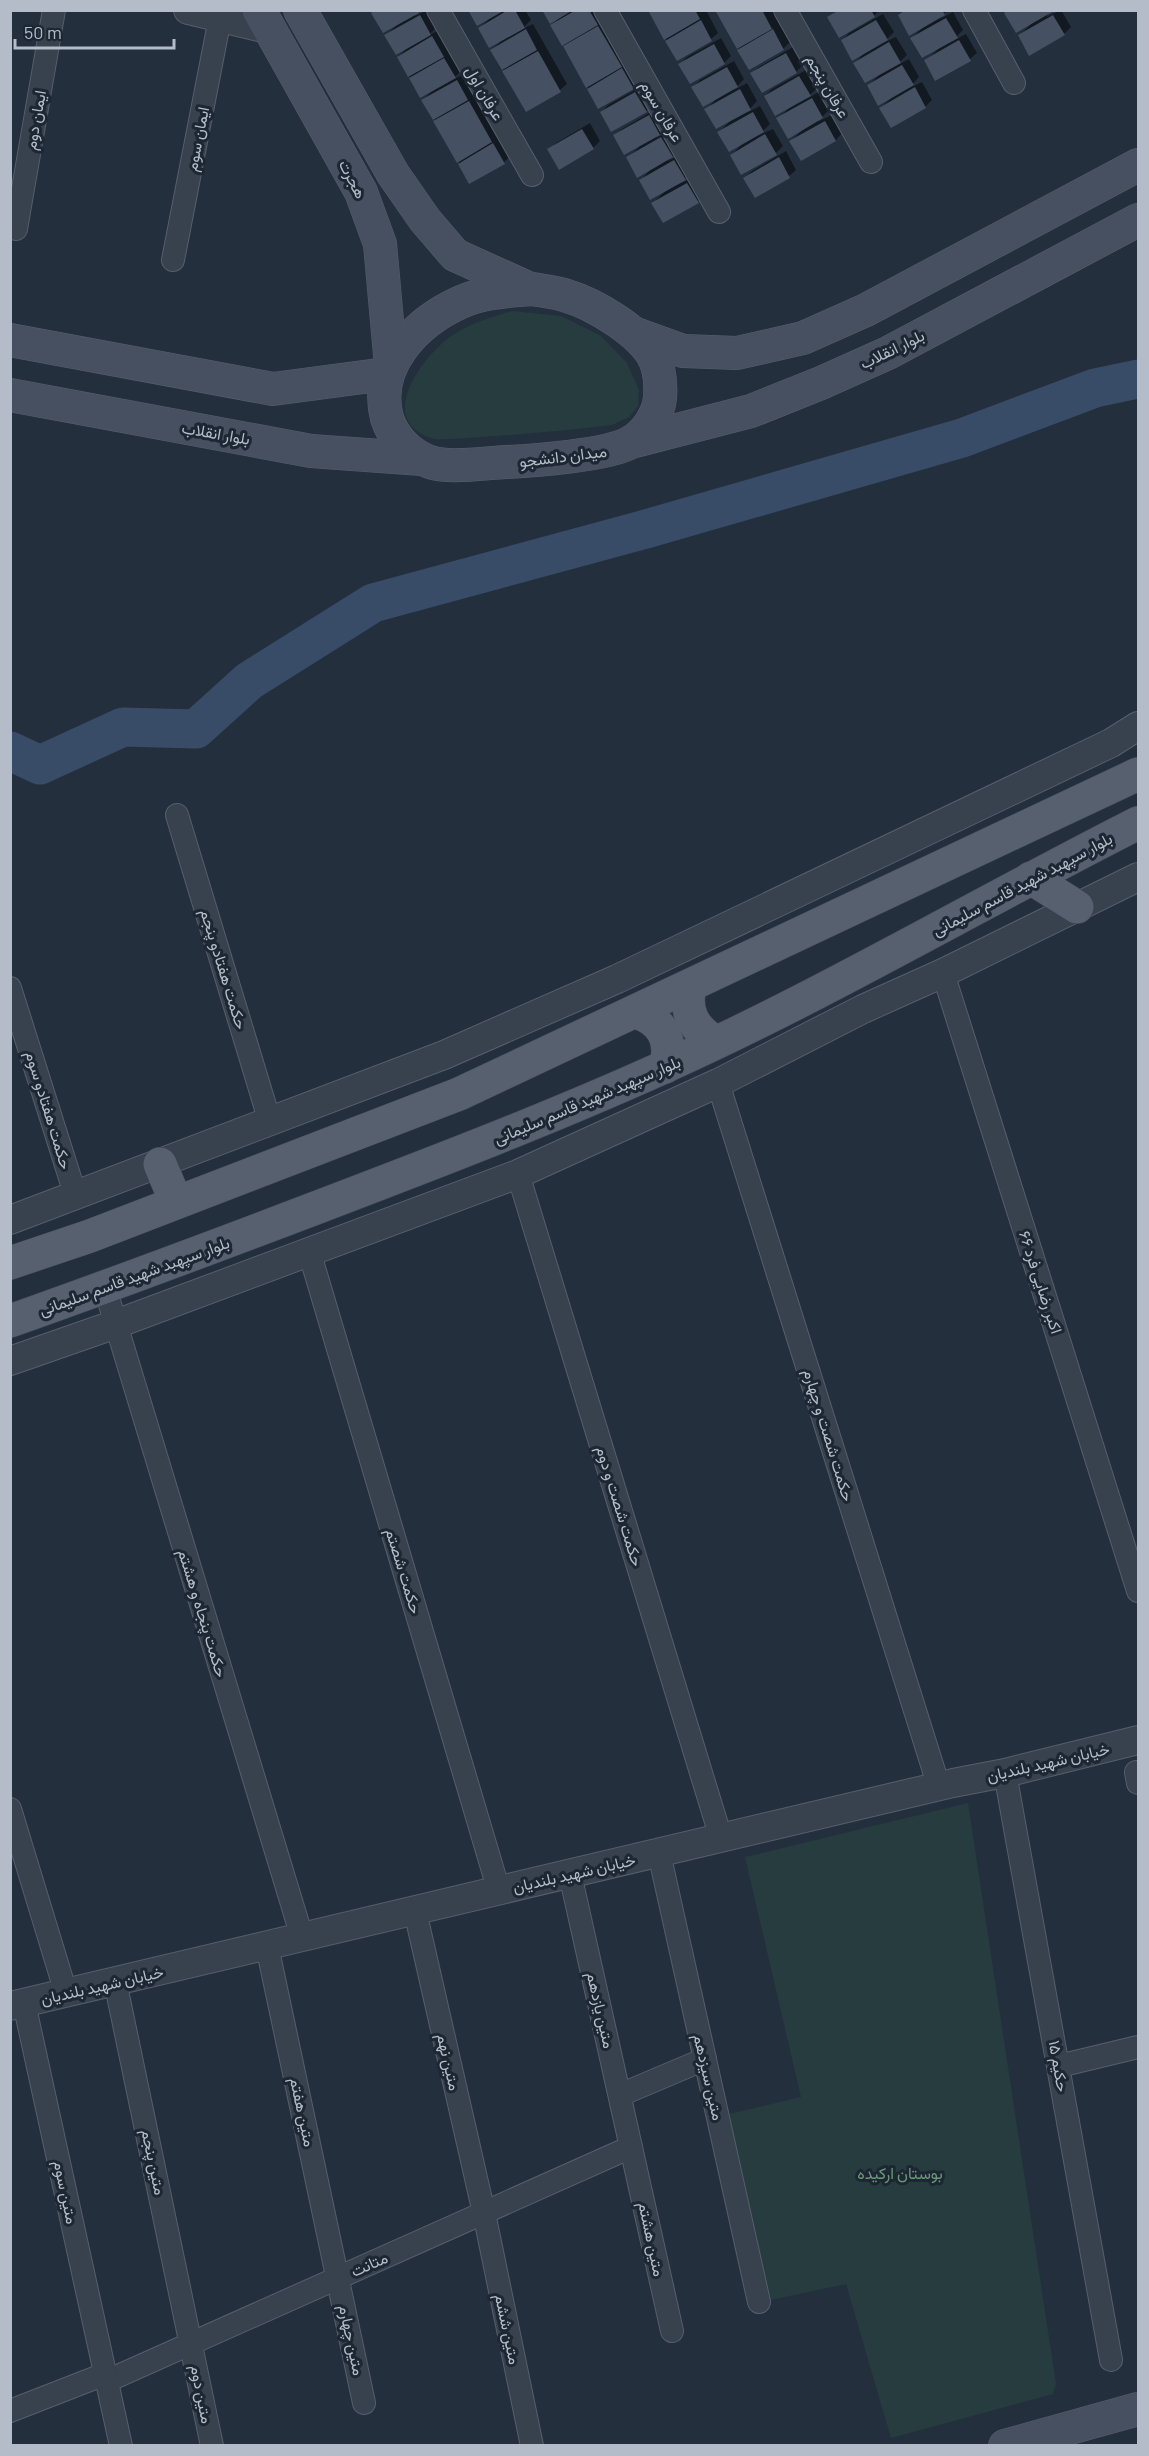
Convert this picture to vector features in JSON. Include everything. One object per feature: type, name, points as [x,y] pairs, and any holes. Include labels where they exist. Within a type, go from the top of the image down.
[{"type":"main road","points":[[300,10],[393,174],[424,220],[455,255],[532,289]]},
{"type":"main road","name":"هجرت","points":[[265,20],[361,192],[373,224],[380,244],[389,370]]},
{"type":"main road","points":[[630,332],[683,351],[737,353],[803,338],[866,310],[1138,165]]},
{"type":"main road","name":"بلوار انقلاب","points":[[631,442],[751,411],[821,383],[888,353],[1138,220]]},
{"type":"main road","name":"میدان دانشجو","points":[[532,289],[567,296],[600,310],[630,332],[652,355],[659,370],[661,387],[659,403],[644,432],[631,442],[616,449],[527,461],[438,465],[408,450],[388,423],[383,390],[389,370],[404,346],[430,321],[461,302],[495,292],[532,289]]},
{"type":"main road","points":[[10,340],[273,388],[389,370]]},
{"type":"main road","name":"بلوار انقلاب","points":[[10,395],[311,451],[422,459]]},
{"type":"main road","points":[[10,1263],[176,1203],[459,1094],[1138,774]]},
{"type":"main road","name":"بلوار سپهبد شهید قاسم سلیمانی","points":[[10,1321],[105,1288],[479,1146],[665,1067],[847,978],[1138,823]]},
{"type":"main road","points":[[1031,878],[1077,907]]},
{"type":"main road","points":[[690,986],[687,997],[692,1019],[697,1029],[716,1042]]},
{"type":"main road","points":[[635,1011],[652,1018],[664,1032],[669,1049],[665,1067]]},
{"type":"main road","points":[[159,1164],[176,1203]]},
{"type":"main road","points":[[1005,2445],[1138,2409]]},
{"type":"street","name":"ایمان دوم","points":[[16,229],[54,10]]},
{"type":"street","points":[[188,10],[220,18],[265,20]]},
{"type":"street","name":"عرفان اول","points":[[438,10],[532,175]]},
{"type":"street","name":"عرفان سوم","points":[[605,10],[719,212]]},
{"type":"street","name":"عرفان پنجم","points":[[785,10],[871,162]]},
{"type":"street","points":[[974,10],[1014,82]]},
{"type":"street","name":"ایمان سوم","points":[[173,260],[220,18]]},
{"type":"street","points":[[10,1220],[76,1197],[444,1055],[617,979],[1111,743],[1138,726]]},
{"type":"street","name":"حکمت هفتادو پنجم","points":[[177,815],[270,1122]]},
{"type":"street","points":[[10,1361],[116,1324],[518,1174],[718,1083],[1138,877]]},
{"type":"street","name":"۶۶ اکبر رضایی فرد","points":[[944,973],[1138,1591]]},
{"type":"street","name":"حکمت هفتادو سوم","points":[[10,988],[76,1197]]},
{"type":"street","name":"حکمت شصت و چهارم","points":[[718,1083],[939,1786]]},
{"type":"street","name":"حکمت شصت و دوم","points":[[518,1174],[721,1838]]},
{"type":"street","name":"حکمت شصتم","points":[[309,1251],[499,1891]]},
{"type":"street","name":"حکمت پنجاه و هشتم","points":[[105,1288],[302,1937]]},
{"type":"street","name":"خیابان شهید بلندیان","points":[[17,2004],[1138,1740]]},
{"type":"street","name":"حکیم ۱۵","points":[[1005,1773],[1111,2360]]},
{"type":"street","points":[[10,1809],[66,1993]]},
{"type":"street","name":"متین سیزدهم","points":[[659,1853],[759,2302]]},
{"type":"street","name":"متین یازدهم","points":[[570,1874],[631,2147]]},
{"type":"street","name":"متین نهم","points":[[415,1911],[484,2213]]},
{"type":"street","name":"متین هفتم","points":[[267,1946],[339,2278]]},
{"type":"street","name":"متین پنجم","points":[[116,1981],[192,2343]]},
{"type":"street","name":"متین سوم","points":[[17,2004],[121,2445]]},
{"type":"street","points":[[1059,2066],[1138,2048]]},
{"type":"street","points":[[620,2095],[705,2059]]},
{"type":"street","name":"متانت","points":[[10,2410],[106,2378],[192,2343],[631,2147]]},
{"type":"street","name":"متین هشتم","points":[[631,2147],[672,2331]]},
{"type":"street","name":"متین ششم","points":[[484,2213],[532,2445]]},
{"type":"street","name":"متین چهارم","points":[[339,2278],[364,2403]]},
{"type":"street","name":"متین دوم","points":[[192,2343],[212,2445]]},
{"type":"green space","points":[[512,311],[561,316],[601,336],[627,363],[639,390],[638,406],[629,417],[612,425],[539,433],[445,439],[429,438],[412,426],[406,414],[406,400],[419,369],[430,355],[460,331]]},
{"type":"green space","name":"بوستان ارکیده","points":[[968,1803],[1056,2384],[1053,2394],[891,2438],[846,2284],[766,2301],[729,2114],[801,2097],[745,1857]]},
{"type":"building","points":[[375,10],[418,10],[419,13],[383,33],[371,13]]},
{"type":"building","points":[[468,10],[505,10],[477,26]]},
{"type":"building","points":[[508,10],[515,10],[525,28],[489,48],[478,28]]},
{"type":"building","points":[[542,10],[573,10],[550,24]]},
{"type":"building","points":[[576,10],[589,10],[598,25],[562,46],[550,25]]},
{"type":"building","points":[[648,10],[695,10],[700,19],[664,40]]},
{"type":"building","points":[[715,10],[762,10],[772,29],[737,49]]},
{"type":"building","points":[[839,10],[871,10],[875,17],[839,38],[827,17]]},
{"type":"building","points":[[906,10],[942,10],[945,15],[909,36],[898,15]]},
{"type":"building","points":[[1008,10],[1050,10],[1052,12],[1016,33],[1004,13]]},
{"type":"building","points":[[420,15],[431,35],[396,55],[384,35]]},
{"type":"building","points":[[1053,15],[1065,35],[1029,56],[1018,35]]},
{"type":"building","points":[[946,18],[958,38],[922,58],[910,38]]},
{"type":"building","points":[[701,20],[712,41],[677,61],[665,41]]},
{"type":"building","points":[[876,20],[888,40],[852,61],[841,40]]},
{"type":"building","points":[[598,26],[622,67],[586,88],[563,46]]},
{"type":"building","points":[[526,29],[537,50],[502,70],[490,50]]},
{"type":"building","points":[[773,29],[784,50],[749,70],[737,50]]},
{"type":"building","points":[[432,36],[444,57],[408,77],[397,57]]},
{"type":"building","points":[[959,40],[971,61],[935,81],[924,60]]},
{"type":"building","points":[[889,42],[901,63],[865,83],[853,63]]},
{"type":"building","points":[[714,44],[725,64],[690,84],[678,64]]},
{"type":"building","points":[[538,51],[561,92],[526,112],[502,71]]},
{"type":"building","points":[[786,53],[797,73],[762,93],[750,73]]},
{"type":"building","points":[[444,58],[456,78],[420,98],[409,78]]},
{"type":"building","points":[[902,65],[914,85],[878,106],[867,85]]},
{"type":"building","points":[[727,67],[738,87],[703,107],[691,87]]},
{"type":"building","points":[[622,68],[634,89],[598,109],[587,89]]},
{"type":"building","points":[[799,76],[811,96],[775,116],[764,96]]},
{"type":"building","points":[[457,80],[468,100],[433,120],[421,100]]},
{"type":"building","points":[[915,87],[926,108],[891,128],[879,108]]},
{"type":"building","points":[[740,89],[751,110],[716,129],[704,109]]},
{"type":"building","points":[[635,92],[647,112],[611,132],[600,112]]},
{"type":"building","points":[[812,98],[823,118],[788,139],[776,118]]},
{"type":"building","points":[[469,101],[492,142],[457,163],[433,121]]},
{"type":"building","points":[[753,112],[764,132],[729,152],[717,132]]},
{"type":"building","points":[[649,115],[660,135],[624,155],[613,135]]},
{"type":"building","points":[[825,121],[836,141],[801,161],[789,141]]},
{"type":"building","points":[[582,129],[594,149],[559,170],[547,149]]},
{"type":"building","points":[[765,134],[777,155],[741,175],[730,155]]},
{"type":"building","points":[[661,137],[673,157],[637,178],[626,157]]},
{"type":"building","points":[[493,143],[505,164],[469,184],[458,164]]},
{"type":"building","points":[[779,157],[790,178],[755,198],[743,178]]},
{"type":"building","points":[[674,160],[686,180],[650,200],[639,180]]},
{"type":"building","points":[[687,183],[699,203],[663,223],[651,203]]},
{"type":"waterway","points":[[10,751],[40,765],[123,727],[196,729],[249,681],[373,603],[646,529],[962,438],[1095,388],[1138,379]]}]
